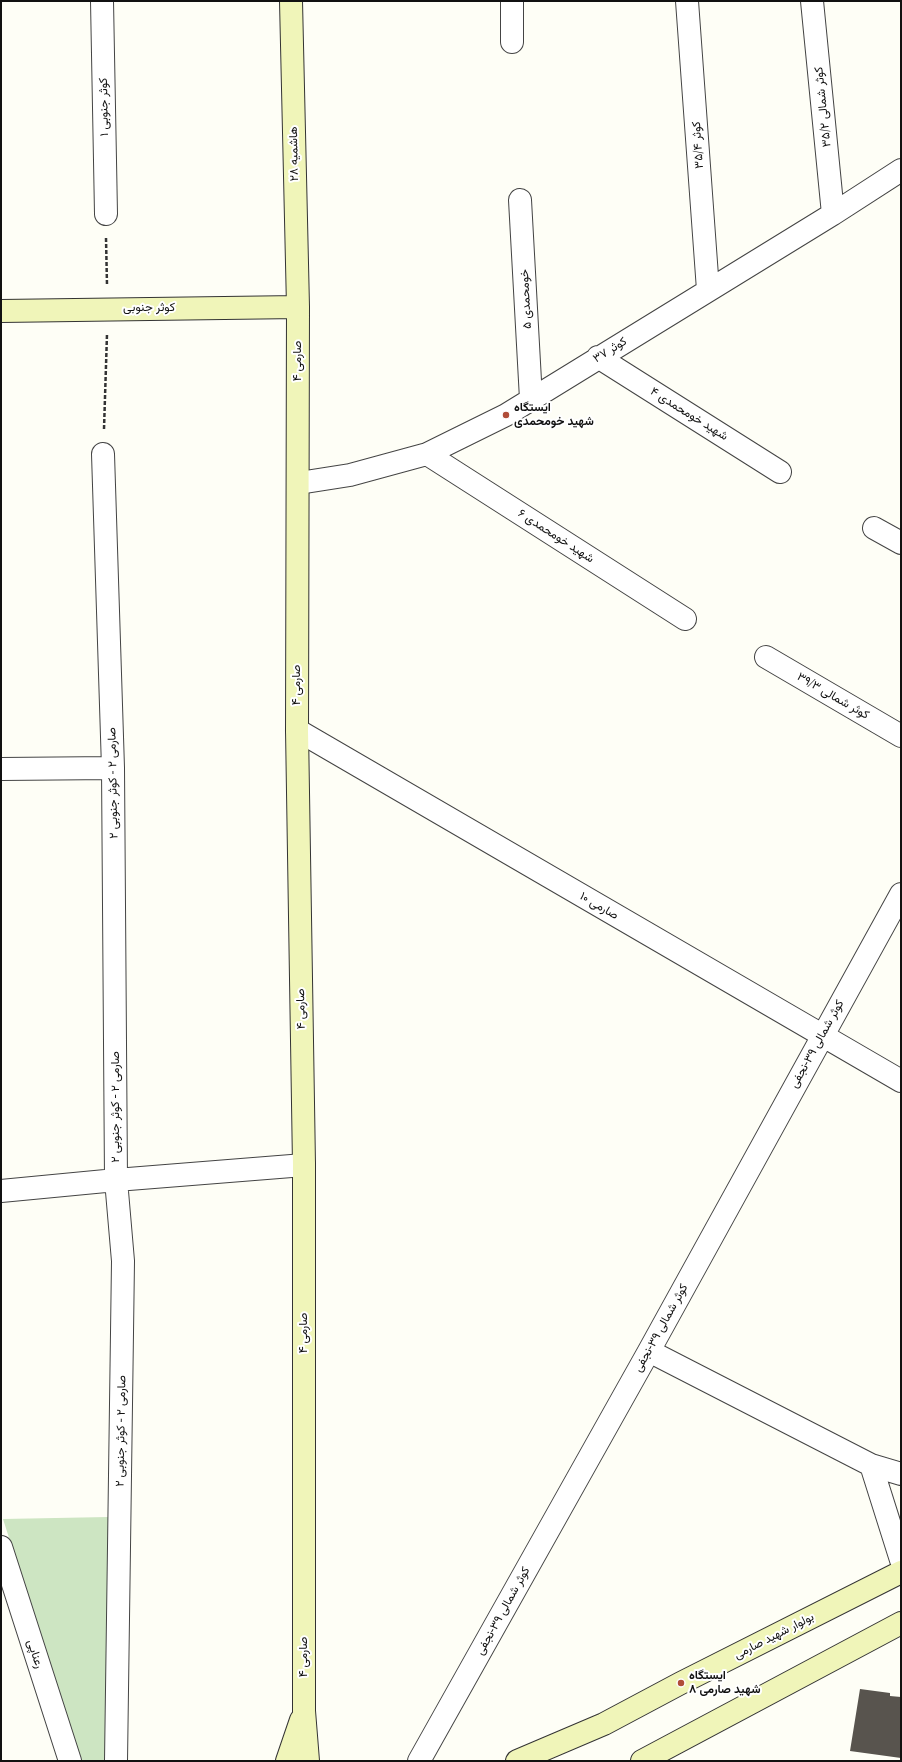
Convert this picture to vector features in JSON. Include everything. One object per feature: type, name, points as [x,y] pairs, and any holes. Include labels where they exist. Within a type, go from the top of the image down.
[{"type":"street","name":"کوثر جنوبی ۱","points":[[102,1],[106,214]]},
{"type":"street","name":"هاشمیه ۲۸","points":[[291,1],[298,307]]},
{"type":"street","points":[[512,1],[512,42]]},
{"type":"street","name":"کوثر ۳۵/۴","points":[[687,1],[708,290]]},
{"type":"street","name":"کوثر شمالی ۳۵/۲","points":[[812,1],[833,214]]},
{"type":"street","name":"کوثر ۳۷","points":[[298,484],[350,474],[427,454],[506,415],[598,357],[833,214],[901,170]]},
{"type":"street","name":"خومحمدی ۵","points":[[520,200],[531,399]]},
{"type":"street","name":"کوثر جنوبی","points":[[1,311],[107,308],[298,307]]},
{"type":"street","name":"صارمی ۴","points":[[298,307],[297,730],[304,1165],[304,1712]]},
{"type":"street","name":"شهید خومحمدی ۴","points":[[598,357],[780,472]]},
{"type":"street","name":"صارمی ۲ - کوثر جنوبی ۲","points":[[103,454],[113,768],[116,1180],[124,1261],[116,1761]]},
{"type":"street","name":"شهید خومحمدی ۶","points":[[427,454],[685,619]]},
{"type":"street","points":[[874,528],[901,543]]},
{"type":"street","name":"کوثر شمالی ۳۹/۳","points":[[766,657],[901,736]]},
{"type":"street","name":"صارمی ۱۰","points":[[297,730],[901,1081]]},
{"type":"street","points":[[1,769],[113,768]]},
{"type":"street","name":"کوثر شمالی ۳۹-نجفی","points":[[420,1761],[649,1351],[901,894]]},
{"type":"street","points":[[1,1191],[304,1165]]},
{"type":"street","points":[[649,1351],[871,1465],[901,1474]]},
{"type":"street","points":[[871,1465],[901,1560]]},
{"type":"street","name":"رعناپی","points":[[1,1547],[70,1761]]},
{"type":"street","name":"بولوار شهید صارمی","points":[[517,1761],[604,1724],[681,1683],[901,1572]]},
{"type":"street","points":[[642,1761],[901,1623]]},
{"type":"street","points":[[287,1761],[304,1712]]},
{"type":"street","points":[[304,1712],[308,1761]]},
{"type":"path","points":[[103,454],[107,308],[106,214]]},
{"type":"green space","points":[[108,1517],[108,1761],[82,1761],[80,1760],[3,1519]]},
{"type":"building","points":[[860,1689],[890,1693],[890,1696],[901,1697],[901,1758],[850,1751]]},
{"type":"place","name":"ایستگاه شهید خومحمدی","points":[[506,415]]},
{"type":"place","name":"ایستگاه شهید صارمی ۸","points":[[681,1683]]}]
